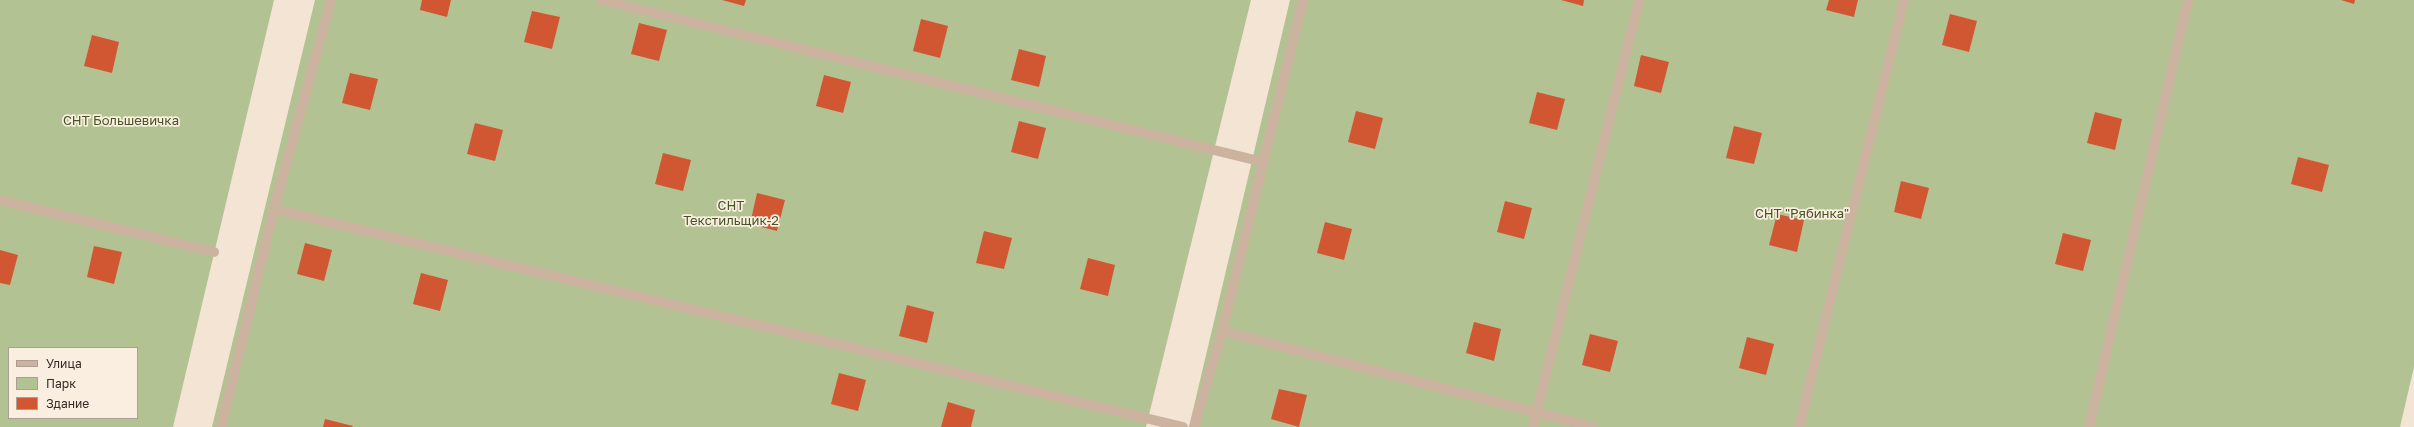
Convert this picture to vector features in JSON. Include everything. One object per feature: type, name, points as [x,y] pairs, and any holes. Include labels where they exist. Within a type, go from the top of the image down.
[{"type":"street","points":[[221,427],[274,209],[331,0]]},
{"type":"street","points":[[601,0],[1263,162]]},
{"type":"street","points":[[1194,427],[1222,332],[1303,0]]},
{"type":"street","points":[[1534,427],[1639,0]]},
{"type":"street","points":[[1798,427],[1904,0]]},
{"type":"street","points":[[2089,427],[2188,0]]},
{"type":"street","points":[[0,200],[214,252]]},
{"type":"street","points":[[274,209],[1182,427]]},
{"type":"street","points":[[1222,332],[1537,414],[1593,427]]},
{"type":"green space","name":"СНТ Большевичка","points":[[0,0],[274,0],[173,427],[0,427]]},
{"type":"green space","name":"СНТ Текстильщик-2","points":[[315,0],[1251,0],[1146,427],[212,427]]},
{"type":"green space","name":"СНТ \"Рябинка\"","points":[[1290,0],[2414,0],[2414,367],[2400,427],[1189,427]]},
{"type":"building","points":[[422,0],[451,0],[447,17],[420,10]]},
{"type":"building","points":[[722,0],[746,0],[744,6]]},
{"type":"building","points":[[1561,0],[1584,0],[1583,6]]},
{"type":"building","points":[[1829,0],[1858,0],[1854,17],[1826,10]]},
{"type":"building","points":[[2341,0],[2355,0],[2354,4]]},
{"type":"building","points":[[532,11],[560,17],[552,49],[524,42]]},
{"type":"building","points":[[1950,14],[1977,21],[1969,52],[1942,45]]},
{"type":"building","points":[[921,19],[948,26],[940,58],[913,51]]},
{"type":"building","points":[[639,23],[667,30],[659,61],[631,54]]},
{"type":"building","points":[[92,35],[119,42],[112,73],[84,66]]},
{"type":"building","points":[[1019,49],[1046,56],[1039,87],[1011,80]]},
{"type":"building","points":[[1641,55],[1669,62],[1661,93],[1634,86]]},
{"type":"building","points":[[350,73],[378,79],[370,110],[342,103]]},
{"type":"building","points":[[824,75],[851,82],[843,113],[816,106]]},
{"type":"building","points":[[1537,92],[1565,99],[1557,130],[1529,123]]},
{"type":"building","points":[[1356,111],[1383,118],[1375,149],[1348,142]]},
{"type":"building","points":[[2095,112],[2122,119],[2115,150],[2087,143]]},
{"type":"building","points":[[1019,121],[1046,128],[1038,159],[1011,152]]},
{"type":"building","points":[[475,123],[503,130],[495,161],[467,154]]},
{"type":"building","points":[[1734,126],[1762,133],[1754,164],[1726,158]]},
{"type":"building","points":[[663,153],[691,160],[683,191],[655,184]]},
{"type":"building","points":[[2298,157],[2329,165],[2322,192],[2291,184]]},
{"type":"building","points":[[1901,181],[1929,188],[1921,219],[1894,212]]},
{"type":"building","points":[[757,193],[785,200],[777,231],[750,224]]},
{"type":"building","points":[[1505,201],[1532,208],[1524,239],[1497,232]]},
{"type":"building","points":[[1777,214],[1804,220],[1797,252],[1769,245]]},
{"type":"building","points":[[1325,222],[1352,229],[1344,260],[1317,253]]},
{"type":"building","points":[[984,231],[1012,238],[1004,269],[976,263]]},
{"type":"building","points":[[2063,233],[2091,240],[2083,271],[2055,264]]},
{"type":"building","points":[[305,243],[332,250],[324,281],[297,274]]},
{"type":"building","points":[[94,246],[122,252],[114,284],[87,277]]},
{"type":"building","points":[[0,250],[18,255],[10,285],[0,283]]},
{"type":"building","points":[[1088,258],[1115,265],[1108,296],[1080,289]]},
{"type":"building","points":[[421,273],[448,280],[440,311],[413,304]]},
{"type":"building","points":[[907,305],[934,312],[927,343],[899,336]]},
{"type":"building","points":[[1474,322],[1501,329],[1494,361],[1466,353]]},
{"type":"building","points":[[1590,334],[1618,341],[1610,372],[1582,365]]},
{"type":"building","points":[[1747,337],[1774,344],[1766,375],[1739,368]]},
{"type":"building","points":[[839,373],[866,380],[858,411],[831,404]]},
{"type":"building","points":[[1279,389],[1307,395],[1299,427],[1271,419]]},
{"type":"building","points":[[948,402],[975,410],[971,427],[941,427]]},
{"type":"building","points":[[325,419],[353,426],[323,427]]}]
